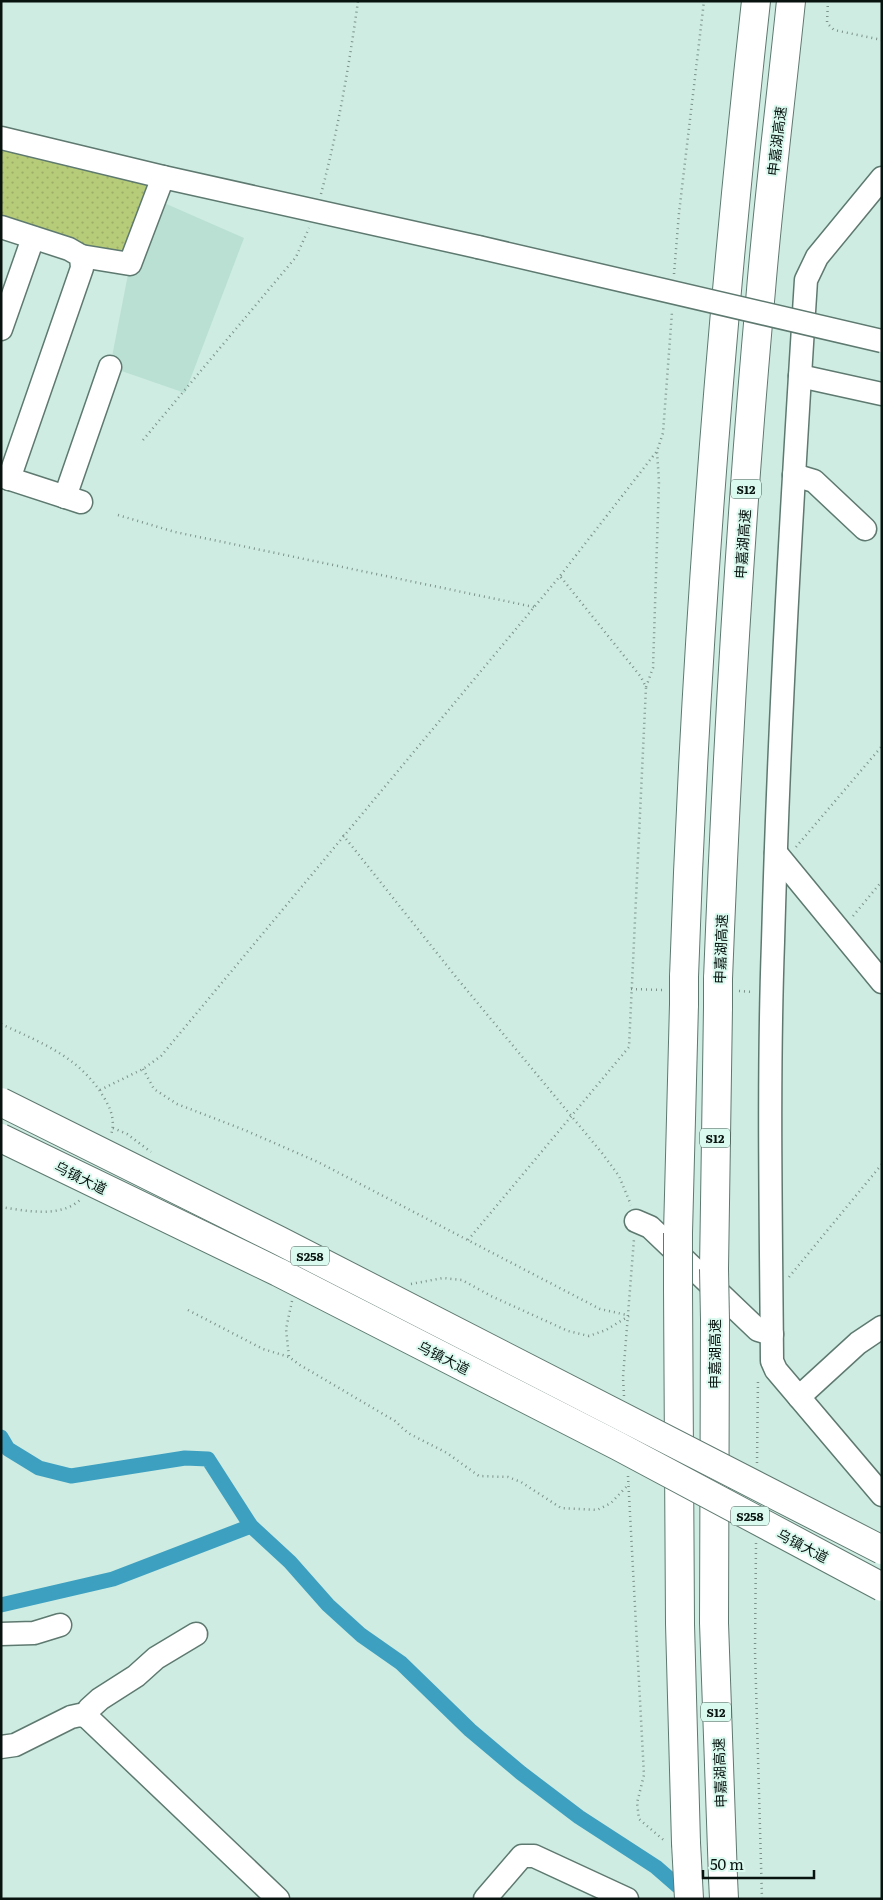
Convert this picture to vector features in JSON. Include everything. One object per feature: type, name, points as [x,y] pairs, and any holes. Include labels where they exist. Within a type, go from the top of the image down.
[{"type":"main road","name":"S12","points":[[690,1899],[679,1845],[678,1234],[684,977],[696,728],[717,388],[756,1]]},
{"type":"main road","name":"申嘉湖高速","points":[[724,1888],[714,1632],[714,1269],[718,979],[730,725],[752,396],[766,237],[791,1]]},
{"type":"main road","name":"乌镇大道","points":[[1,1102],[278,1240],[882,1550]]},
{"type":"main road","name":"乌镇大道","points":[[1,1138],[278,1272],[618,1446],[882,1587]]},
{"type":"street","points":[[1,138],[163,177],[317,210],[882,340]]},
{"type":"street","points":[[1,227],[68,249],[81,256],[130,264],[163,177]]},
{"type":"street","points":[[882,178],[811,267],[806,280],[785,628],[780,857],[770,1138],[772,1361],[776,1370],[882,1495]]},
{"type":"street","points":[[1,329],[33,238]]},
{"type":"street","points":[[81,256],[82,268],[5,478],[73,499],[110,367]]},
{"type":"street","points":[[800,376],[882,394]]},
{"type":"street","points":[[794,474],[814,480],[865,529]]},
{"type":"street","points":[[780,857],[882,982]]},
{"type":"street","points":[[636,1221],[650,1227],[758,1330],[772,1334]]},
{"type":"street","points":[[799,1397],[858,1343],[882,1327]]},
{"type":"street","points":[[1,1634],[34,1633],[60,1625]]},
{"type":"street","points":[[87,1717],[90,1709],[100,1699],[136,1676],[156,1658],[196,1634]]},
{"type":"street","points":[[1,1747],[14,1745],[71,1717],[80,1715],[87,1717],[278,1899]]},
{"type":"street","points":[[485,1899],[522,1856],[534,1856],[627,1899]]},
{"type":"path","points":[[143,440],[296,257],[317,210],[335,142],[358,1]]},
{"type":"path","points":[[674,283],[679,213],[704,1]]},
{"type":"path","points":[[828,1],[827,23],[834,30],[882,40]]},
{"type":"path","points":[[100,1090],[142,1070],[161,1056],[560,576],[657,451],[663,433],[672,303]]},
{"type":"path","points":[[468,1240],[629,1047],[646,687],[653,668],[659,481],[657,451]]},
{"type":"path","points":[[118,515],[175,532],[534,607]]},
{"type":"path","points":[[560,576],[641,677],[646,687]]},
{"type":"path","points":[[780,857],[882,746]]},
{"type":"path","points":[[343,835],[456,977],[619,1176],[636,1221],[630,1264],[629,1316],[623,1377],[624,1396]]},
{"type":"path","points":[[840,931],[882,881]]},
{"type":"path","points":[[142,1070],[154,1089],[178,1104],[318,1162],[600,1309],[629,1316]]},
{"type":"path","points":[[113,1128],[128,1134],[152,1153]]},
{"type":"path","points":[[784,1284],[882,1164]]},
{"type":"path","points":[[405,1283],[414,1284],[443,1278],[462,1280],[491,1296],[568,1331],[589,1336],[606,1330],[629,1316]]},
{"type":"path","points":[[289,1357],[286,1329],[294,1294]]},
{"type":"path","points":[[188,1310],[264,1349],[289,1357],[300,1366],[394,1421],[408,1433],[447,1454],[479,1476],[508,1477],[521,1482],[561,1508],[597,1510],[610,1503],[629,1484]]},
{"type":"path","points":[[757,1472],[758,1372],[772,1361]]},
{"type":"path","points":[[628,1474],[644,1775],[637,1803],[639,1818],[679,1845]]},
{"type":"path","points":[[756,1542],[755,1651],[762,1899]]},
{"type":"shaded area","points":[[155,199],[244,238],[185,393],[110,367],[130,264]]},
{"type":"green space","points":[[1,138],[163,177],[130,264],[1,227]]},
{"type":"waterway","points":[[1,1437],[8,1449],[39,1468],[71,1476],[185,1458],[208,1459],[251,1526],[290,1562],[328,1605],[361,1635],[401,1663],[470,1730],[521,1773],[579,1817],[656,1867],[688,1895]]},
{"type":"waterway","points":[[1,1605],[113,1579],[251,1526]]}]
